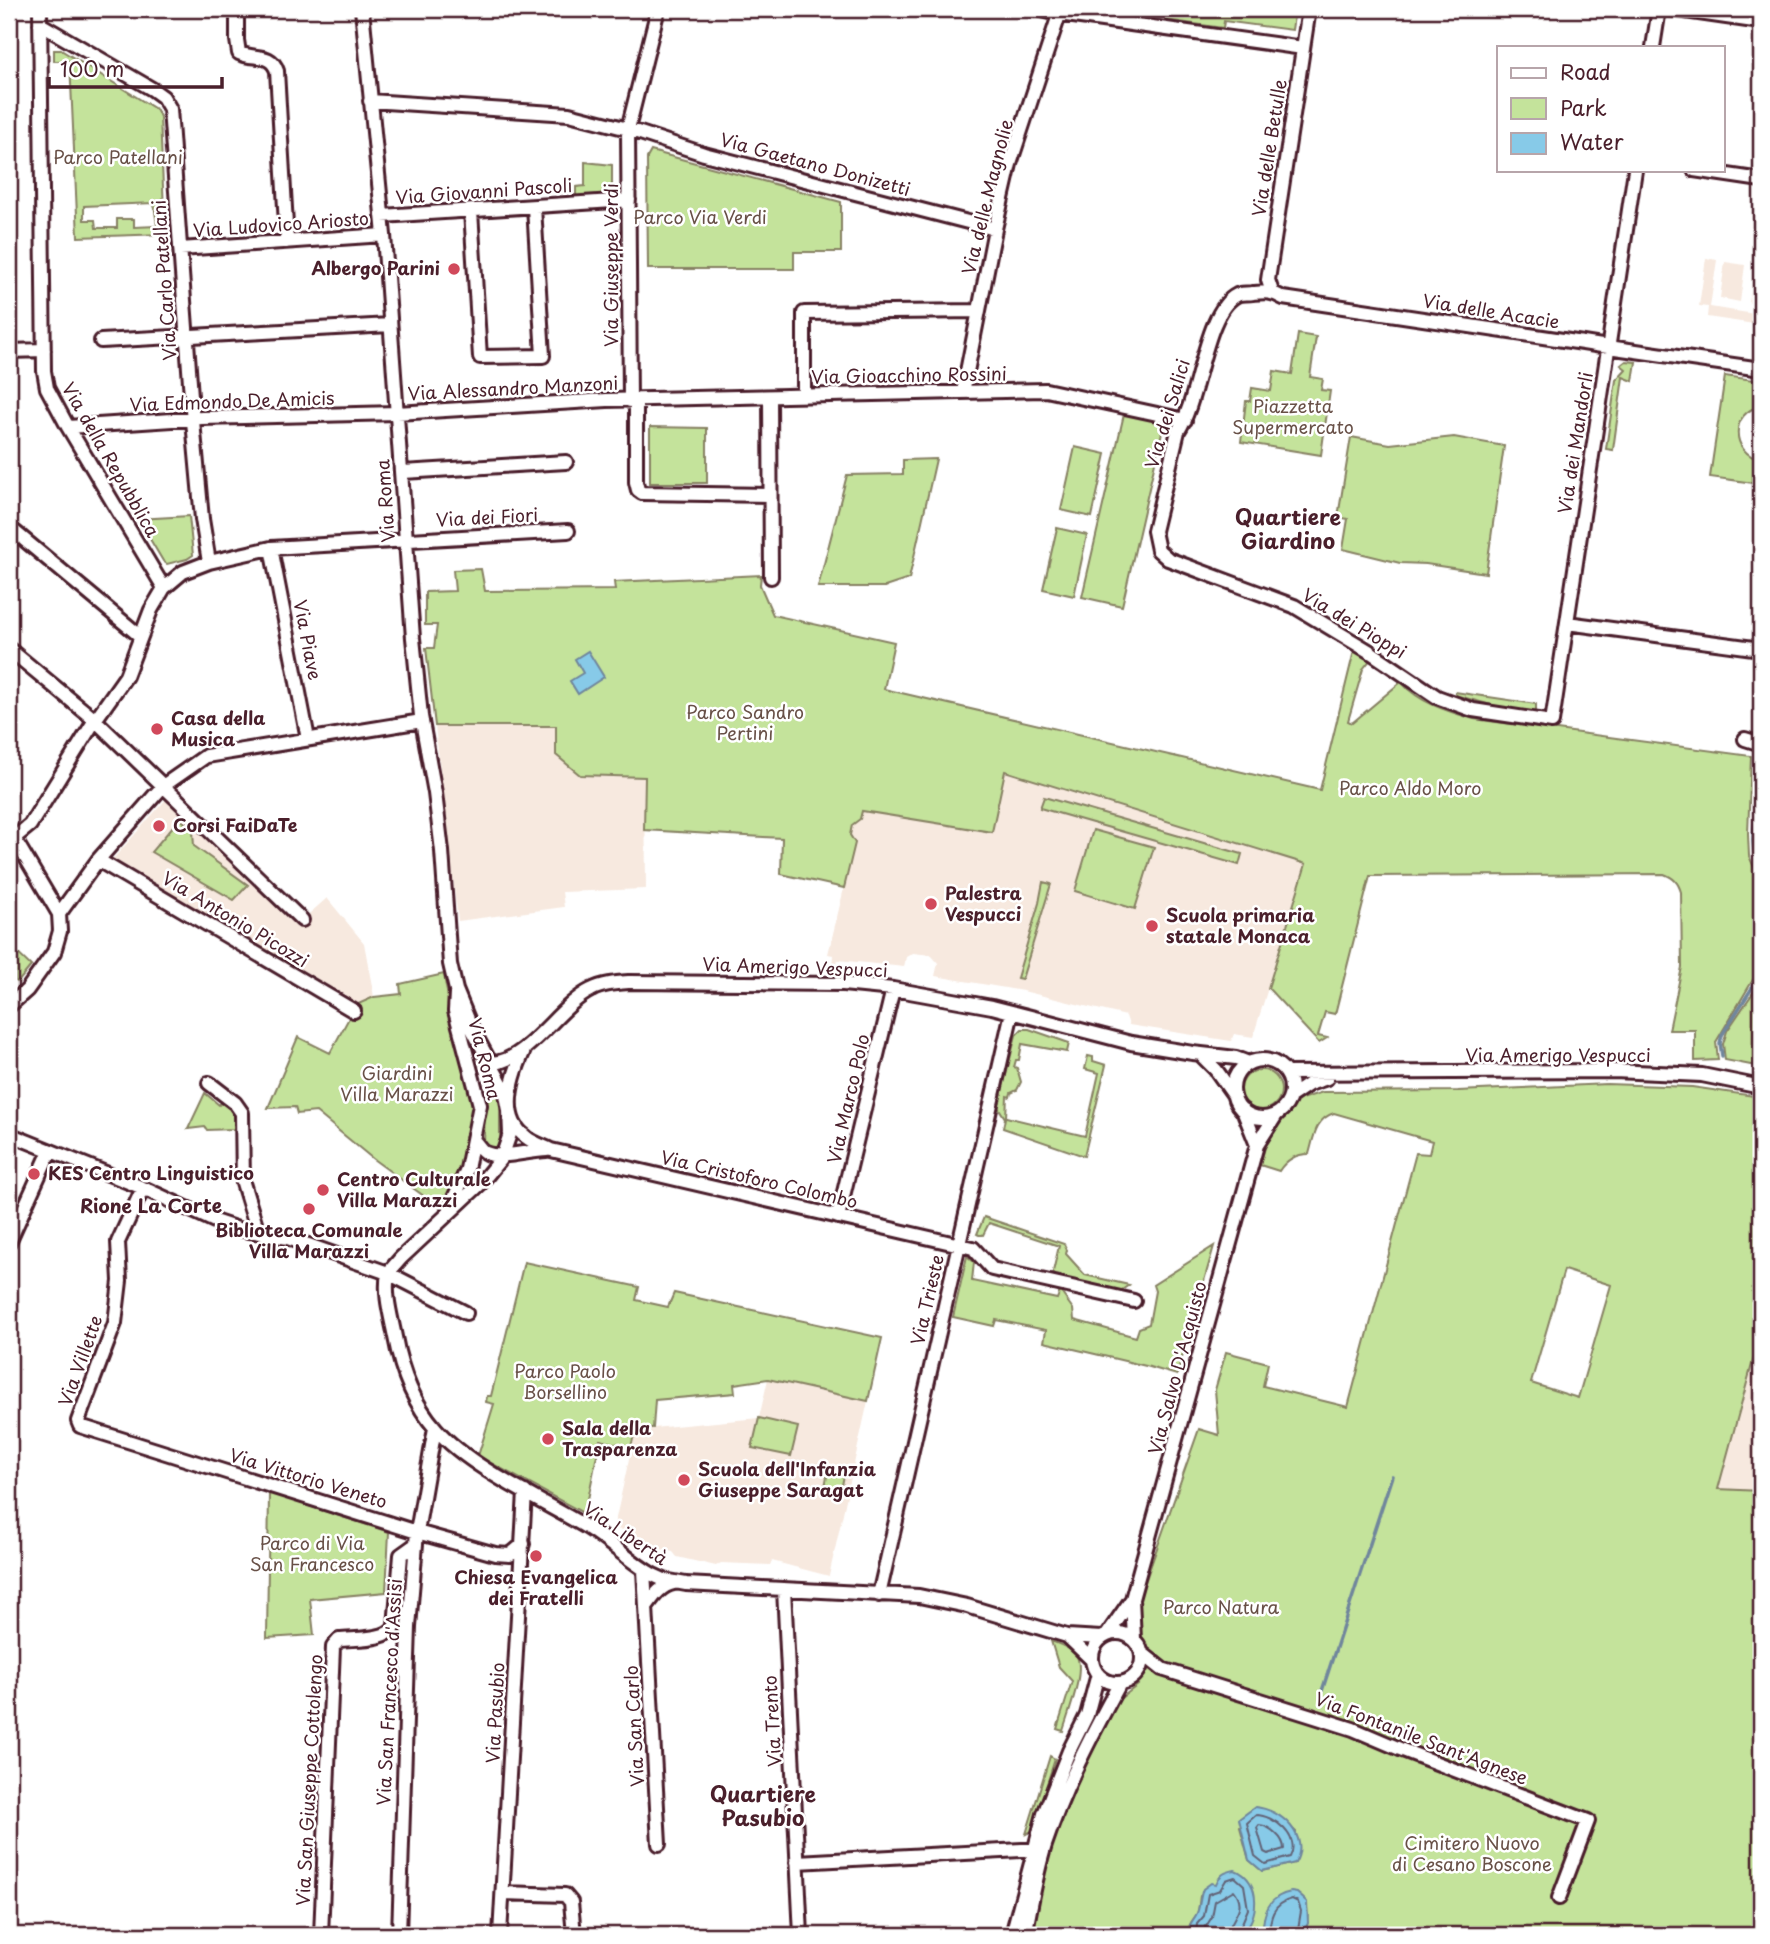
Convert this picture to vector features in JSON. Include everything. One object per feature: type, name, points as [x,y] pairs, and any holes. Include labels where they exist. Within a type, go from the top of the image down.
[{"type":"street","name":"Via della Repubblica","points":[[40,9],[44,371],[47,388],[164,587]]},
{"type":"street","points":[[237,9],[239,53],[269,58],[275,66],[286,242]]},
{"type":"street","name":"Via Roma","points":[[362,9],[384,235],[422,721],[442,851],[450,964],[456,990],[472,1029],[505,1090],[510,1134],[502,1157],[480,1184],[388,1273]]},
{"type":"street","name":"Via Giuseppe Verdi","points":[[658,9],[628,129],[636,482],[642,493],[770,495]]},
{"type":"street","points":[[1037,9],[1303,48]]},
{"type":"street","name":"Via delle Betulle","points":[[1272,292],[1268,280],[1309,9]]},
{"type":"street","points":[[1653,46],[1659,9]]},
{"type":"street","points":[[1671,9],[1761,22]]},
{"type":"street","name":"Via delle Magnolie","points":[[963,392],[1010,164],[1060,11]]},
{"type":"street","name":"Via Carlo Patellani","points":[[40,24],[152,89],[167,102],[173,128],[193,419],[202,519],[209,562]]},
{"type":"street","name":"Via Gaetano Donizetti","points":[[370,101],[569,114],[628,129],[704,154],[995,229]]},
{"type":"street","name":"Via dei Mandorli","points":[[1552,722],[1634,172]]},
{"type":"street","points":[[1707,172],[1761,180]]},
{"type":"street","name":"Via Giovanni Pascoli","points":[[382,216],[629,200]]},
{"type":"street","points":[[471,211],[480,357],[543,356],[534,206]]},
{"type":"street","name":"Via Ludovico Ariosto","points":[[180,249],[384,235]]},
{"type":"street","name":"Via delle Acacie","points":[[1222,310],[1237,295],[1272,292],[1283,298],[1761,369]]},
{"type":"street","name":"Via dei Salici","points":[[1154,531],[1176,437],[1185,420],[1213,326],[1222,310]]},
{"type":"street","points":[[804,396],[804,313],[978,311]]},
{"type":"street","points":[[101,341],[390,325]]},
{"type":"street","points":[[9,351],[44,350]]},
{"type":"street","name":"Via Gioacchino Rossini","points":[[633,401],[1046,390],[1185,420]]},
{"type":"street","points":[[770,397],[771,577]]},
{"type":"street","name":"Via Alessandro Manzoni","points":[[397,413],[633,401]]},
{"type":"street","name":"Via Edmondo De Amicis","points":[[68,426],[397,413]]},
{"type":"street","points":[[402,472],[566,462]]},
{"type":"street","points":[[9,527],[140,636]]},
{"type":"street","name":"Via dei Fiori","points":[[164,587],[183,572],[209,562],[271,548],[568,531]]},
{"type":"street","name":"Via dei Pioppi","points":[[1154,531],[1158,550],[1168,559],[1294,606],[1372,653],[1437,697],[1473,710],[1552,722]]},
{"type":"street","name":"Via Piave","points":[[271,548],[308,739]]},
{"type":"street","points":[[9,1006],[27,990],[54,952],[60,931],[59,914],[11,838],[30,825],[94,720],[126,676],[140,636],[164,587]]},
{"type":"street","points":[[1567,623],[1761,649]]},
{"type":"street","points":[[9,649],[94,720],[302,920]]},
{"type":"street","points":[[59,914],[98,860],[163,786],[206,756],[422,721]]},
{"type":"street","points":[[1745,740],[1761,744]]},
{"type":"street","name":"Via Antonio Picozzi","points":[[98,860],[354,1011]]},
{"type":"street","name":"Via Amerigo Vespucci","points":[[479,1094],[493,1068],[527,1045],[591,990],[609,984],[629,982],[843,984],[893,989],[1012,1012],[1131,1043],[1249,1062],[1270,1060],[1280,1065],[1287,1073],[1614,1071],[1702,1075],[1761,1087]]},
{"type":"street","name":"Via Marco Polo","points":[[838,1217],[893,989]]},
{"type":"street","name":"Via Roma","points":[[447,1214],[467,1169],[480,1105],[455,1011],[456,990]]},
{"type":"street","name":"Via Trieste","points":[[879,1595],[1012,1012]]},
{"type":"street","name":"Via Amerigo Vespucci","points":[[509,1110],[512,1085],[527,1045]]},
{"type":"street","points":[[1201,1055],[1233,1094],[1257,1145]]},
{"type":"street","points":[[1233,1094],[1236,1076],[1249,1062]]},
{"type":"street","points":[[1287,1073],[1291,1096]]},
{"type":"street","name":"Via Amerigo Vespucci","points":[[1276,1115],[1288,1104],[1291,1096],[1309,1084],[1329,1077],[1353,1074]]},
{"type":"street","points":[[209,1083],[235,1102],[242,1113],[243,1183],[258,1232]]},
{"type":"street","points":[[509,1110],[517,1128],[525,1137],[551,1150]]},
{"type":"street","points":[[1242,1110],[1255,1117],[1276,1115]]},
{"type":"street","name":"Via Salvo D'Acquisto","points":[[1132,1599],[1257,1145],[1276,1115]]},
{"type":"street","points":[[9,1134],[143,1188],[217,1222],[238,1229],[288,1238],[388,1273],[466,1313]]},
{"type":"street","points":[[474,1140],[486,1153],[502,1157],[551,1150]]},
{"type":"street","name":"Via Cristoforo Colombo","points":[[551,1150],[973,1248],[992,1269],[1134,1301]]},
{"type":"street","points":[[9,1242],[50,1151]]},
{"type":"street","name":"Via Villette","points":[[80,1426],[78,1420],[118,1312],[118,1242],[143,1188]]},
{"type":"street","name":"Via Libertà","points":[[388,1273],[387,1295],[402,1367],[411,1390],[435,1428],[458,1450],[591,1530],[644,1570],[676,1583],[937,1599],[1066,1636]]},
{"type":"street","name":"Via Vittorio Veneto","points":[[80,1426],[416,1538],[503,1556],[516,1552],[523,1544]]},
{"type":"street","name":"Via San Francesco d'Assisi","points":[[399,1935],[406,1675],[416,1538],[435,1428]]},
{"type":"street","name":"Via Pasubio","points":[[500,1935],[525,1492]]},
{"type":"street","name":"Via San Francesco d'Assisi","points":[[392,1631],[396,1626],[401,1555],[416,1538]]},
{"type":"street","name":"Via San Carlo","points":[[644,1570],[659,1844]]},
{"type":"street","points":[[646,1607],[659,1590],[676,1583]]},
{"type":"street","name":"Via Trento","points":[[784,1589],[801,1935]]},
{"type":"street","points":[[1092,1660],[1094,1648],[1132,1599]]},
{"type":"street","points":[[1132,1599],[1134,1639],[1142,1653],[1162,1669]]},
{"type":"street","name":"Via San Giuseppe Cottolengo","points":[[321,1935],[333,1647],[340,1640],[383,1635],[392,1631]]},
{"type":"street","points":[[1066,1636],[1104,1637],[1121,1633],[1134,1639]]},
{"type":"street","points":[[1066,1636],[1092,1660],[1098,1674],[1112,1682],[1120,1683],[1136,1675],[1162,1669]]},
{"type":"street","points":[[1136,1675],[1142,1653]]},
{"type":"street","name":"Via Fontanile Sant'Agnese","points":[[1162,1669],[1381,1740],[1588,1821],[1559,1898]]},
{"type":"street","points":[[1025,1935],[1044,1814],[1069,1751],[1087,1715],[1098,1674]]},
{"type":"street","points":[[1012,1935],[1039,1849],[1075,1769],[1120,1683]]},
{"type":"street","points":[[797,1862],[1039,1849]]},
{"type":"street","points":[[503,1893],[560,1893],[569,1898],[573,1909],[574,1935]]},
{"type":"shaded area","points":[[1706,258],[1717,260],[1710,307],[1761,315],[1761,325],[1707,317],[1708,307],[1699,306]]},
{"type":"shaded area","points":[[1725,262],[1745,265],[1740,302],[1720,298]]},
{"type":"shaded area","points":[[1755,266],[1761,267],[1761,305],[1749,303]]},
{"type":"shaded area","points":[[435,726],[556,726],[580,775],[645,777],[646,889],[562,892],[564,907],[458,921]]},
{"type":"shaded area","name":"Scuola primaria statale Monaca","points":[[1005,771],[1306,864],[1253,1037],[1234,1034],[1231,1041],[1129,1025],[1126,1016],[1023,991],[935,976],[938,963],[931,955],[913,953],[906,957],[904,967],[838,960],[835,967],[832,967],[833,955],[828,954],[855,843],[850,835],[852,825],[860,819],[862,811],[992,832]]},
{"type":"shaded area","points":[[168,797],[302,920],[327,898],[364,943],[374,997],[356,1005],[121,868],[112,860]]},
{"type":"shaded area","points":[[1754,1356],[1761,1357],[1761,1491],[1718,1489]]},
{"type":"shaded area","points":[[768,1379],[868,1401],[829,1576],[772,1561],[770,1565],[721,1563],[716,1566],[677,1557],[673,1552],[646,1545],[634,1532],[614,1527],[636,1427],[653,1428],[759,1418]]},
{"type":"green space","points":[[1166,9],[1295,9],[1292,30],[1224,21],[1223,28],[1165,20]]},
{"type":"green space","name":"Parco Patellani","points":[[54,50],[61,50],[157,110],[160,117],[165,234],[78,237],[70,61],[54,61]],"holes":[[[154,203],[157,226],[134,227],[134,219],[117,219],[117,228],[96,228],[95,220],[84,220],[84,206]]]},
{"type":"green space","name":"Parco Via Verdi","points":[[651,151],[841,202],[841,252],[794,252],[794,269],[648,269],[647,158]]},
{"type":"green space","points":[[585,162],[612,165],[612,192],[576,197],[576,187],[585,186]]},
{"type":"green space","name":"Piazzetta Supermercato","points":[[1298,334],[1316,337],[1310,377],[1323,379],[1321,390],[1330,391],[1321,455],[1241,442],[1246,401],[1250,401],[1252,388],[1271,391],[1274,371],[1292,374]]},
{"type":"green space","points":[[1626,361],[1636,362],[1633,381],[1623,377],[1613,450],[1606,449],[1616,380],[1626,369],[1621,365]]},
{"type":"green space","points":[[1725,376],[1761,381],[1761,406],[1744,416],[1738,433],[1744,449],[1761,460],[1761,484],[1710,477]]},
{"type":"green space","points":[[1124,414],[1164,423],[1122,606],[1082,597]]},
{"type":"green space","points":[[650,427],[707,428],[707,483],[650,483]]},
{"type":"green space","points":[[1351,437],[1390,444],[1454,437],[1504,446],[1486,573],[1400,563],[1343,549],[1348,519],[1338,517]]},
{"type":"green space","points":[[1075,447],[1106,454],[1092,517],[1061,510]]},
{"type":"green space","points":[[936,459],[909,579],[885,587],[818,587],[847,475],[903,474],[903,460]]},
{"type":"green space","points":[[189,516],[193,555],[167,564],[138,519]]},
{"type":"green space","points":[[1057,528],[1087,535],[1074,596],[1043,589]]},
{"type":"green space","points":[[481,569],[485,591],[615,590],[614,582],[761,575],[760,585],[773,615],[894,642],[884,689],[1320,790],[1354,651],[1371,659],[1363,669],[1348,721],[1352,723],[1401,682],[1425,701],[1474,719],[1751,756],[1748,834],[1749,856],[1758,876],[1761,896],[1757,934],[1760,968],[1716,1042],[1718,1060],[1695,1061],[1695,1030],[1669,1030],[1682,967],[1681,892],[1670,877],[1664,874],[1370,876],[1335,1014],[1325,1012],[1318,1036],[1327,1038],[1319,1043],[1268,988],[1306,864],[1005,771],[992,832],[862,811],[860,819],[852,825],[850,835],[855,843],[844,888],[781,874],[782,838],[644,830],[645,777],[580,775],[556,755],[556,726],[435,726],[426,648],[434,648],[437,625],[425,625],[425,592],[455,591],[453,570]]},
{"type":"green space","points":[[1455,692],[1536,704],[1536,713],[1491,705],[1455,695]]},
{"type":"green space","points":[[1044,797],[1242,854],[1239,865],[1040,808]]},
{"type":"green space","points":[[180,818],[193,831],[194,846],[248,885],[234,900],[151,852]]},
{"type":"green space","points":[[1093,830],[1154,847],[1135,909],[1075,891]]},
{"type":"green space","points":[[1043,882],[1051,884],[1022,979],[1017,978],[1039,903]]},
{"type":"green space","points":[[9,945],[31,966],[18,982],[15,981],[15,966],[9,958]]},
{"type":"green space","name":"Giardini Villa Marazzi","points":[[444,974],[465,1065],[472,1117],[469,1144],[458,1174],[439,1207],[373,1159],[316,1112],[297,1114],[295,1107],[268,1108],[298,1037],[330,1053],[356,1005],[374,997],[401,994],[400,984]]},
{"type":"green space","points":[[1761,981],[1761,1067],[1725,1060],[1723,1044],[1727,1031]]},
{"type":"green space","points":[[1022,1029],[1069,1043],[1067,1052],[1022,1044],[1019,1060],[1016,1060],[1014,1067],[1017,1068],[1021,1082],[1010,1097],[1007,1096],[1006,1117],[1085,1136],[1099,1073],[1085,1069],[1088,1056],[1093,1057],[1093,1061],[1106,1065],[1084,1156],[1003,1128],[1005,1118],[998,1107],[1016,1035]]},
{"type":"green space","points":[[1261,1070],[1275,1076],[1281,1090],[1275,1104],[1261,1110],[1247,1104],[1241,1090],[1247,1076]]},
{"type":"green space","points":[[1607,1084],[1692,1087],[1761,1097],[1761,1357],[1754,1357],[1718,1489],[1761,1491],[1761,1935],[1303,1935],[1307,1916],[1306,1903],[1299,1896],[1290,1893],[1280,1896],[1271,1904],[1265,1917],[1263,1935],[1240,1935],[1249,1928],[1216,1885],[1200,1896],[1198,1912],[1190,1926],[1190,1935],[1030,1935],[1048,1849],[1079,1772],[1117,1701],[1138,1685],[1147,1650],[1139,1636],[1138,1602],[1199,1429],[1219,1435],[1215,1390],[1226,1352],[1268,1363],[1263,1386],[1348,1407],[1416,1153],[1429,1154],[1432,1141],[1334,1113],[1319,1124],[1309,1154],[1291,1158],[1279,1171],[1260,1165],[1266,1144],[1293,1105],[1301,1099],[1323,1092],[1458,1091]],"holes":[[[1564,1270],[1611,1285],[1578,1398],[1531,1383]],[[1274,1813],[1296,1832],[1295,1863],[1262,1871],[1249,1860],[1240,1827]]]},
{"type":"green space","points":[[490,1092],[498,1094],[500,1100],[500,1145],[497,1150],[484,1146],[485,1097]]},
{"type":"green space","points":[[205,1093],[219,1105],[224,1100],[232,1108],[236,1126],[234,1129],[188,1129]]},
{"type":"green space","points":[[984,1217],[1064,1244],[1066,1254],[1085,1275],[1129,1285],[1119,1292],[1052,1276],[1059,1246],[989,1223],[983,1235],[979,1235],[977,1234]]},
{"type":"green space","points":[[1214,1246],[1177,1375],[1044,1342],[1046,1330],[996,1320],[994,1326],[953,1317],[967,1256],[974,1262],[972,1281],[1057,1299],[1060,1291],[1073,1309],[1074,1320],[1136,1337],[1139,1328],[1149,1324],[1155,1291],[1153,1285]]},
{"type":"green space","name":"Parco Paolo Borsellino","points":[[524,1262],[639,1287],[636,1300],[668,1307],[674,1293],[882,1338],[868,1401],[768,1379],[734,1384],[735,1393],[655,1400],[653,1428],[636,1427],[631,1447],[600,1440],[585,1514],[478,1456],[494,1404],[486,1402],[487,1396],[491,1396]]},
{"type":"green space","points":[[759,1418],[798,1427],[791,1456],[752,1448]]},
{"type":"green space","points":[[828,1471],[844,1475],[840,1496],[824,1492]]},
{"type":"green space","name":"Parco di Via San Francesco","points":[[269,1493],[389,1532],[386,1592],[310,1599],[314,1635],[267,1638]]},
{"type":"green space","points":[[1051,1641],[1071,1650],[1079,1662],[1075,1692],[1063,1731],[1057,1729],[1072,1681],[1059,1667]]},
{"type":"green space","points":[[1050,1756],[1055,1759],[1032,1831],[1026,1834]]},
{"type":"water","points":[[588,651],[604,677],[578,694],[570,681],[583,673],[575,659]]},
{"type":"water","points":[[1255,1807],[1274,1813],[1291,1826],[1299,1844],[1295,1863],[1262,1871],[1249,1860],[1239,1819]]},
{"type":"water","points":[[1235,1870],[1244,1875],[1254,1891],[1254,1910],[1247,1928],[1240,1935],[1190,1935],[1190,1926],[1198,1910],[1203,1889],[1211,1883],[1216,1884],[1223,1874]]},
{"type":"water","points":[[1291,1892],[1297,1893],[1307,1902],[1308,1923],[1303,1935],[1263,1935],[1268,1908],[1277,1898]]},
{"type":"waterway","points":[[1760,739],[1761,724]]},
{"type":"waterway","points":[[1760,747],[1759,797],[1753,843],[1761,872]]},
{"type":"waterway","points":[[1722,1056],[1722,1035],[1761,974]]},
{"type":"waterway","points":[[1321,1694],[1392,1476]]},
{"type":"place","name":"Albergo Parini","points":[[454,269]]},
{"type":"place","name":"Casa della Musica","points":[[157,729]]},
{"type":"place","name":"Corsi FaiDaTe","points":[[159,826]]},
{"type":"place","name":"Palestra Vespucci","points":[[931,904]]},
{"type":"place","name":"Scuola primaria statale Monaca","points":[[1152,926]]},
{"type":"place","name":"KES Centro Linguistico","points":[[34,1174]]},
{"type":"place","name":"Centro Culturale Villa Marazzi","points":[[323,1190]]},
{"type":"place","name":"Biblioteca Comunale Villa Marazzi","points":[[309,1209]]},
{"type":"place","name":"Sala della Trasparenza","points":[[548,1439]]},
{"type":"place","name":"Scuola dell'Infanzia Giuseppe Saragat","points":[[684,1480]]},
{"type":"place","name":"Chiesa Evangelica dei Fratelli","points":[[536,1556]]},
{"type":"district","name":"Quartiere Giardino","points":[[1288,530]]},
{"type":"district","name":"Rione La Corte","points":[[151,1206]]},
{"type":"district","name":"Quartiere Pasubio","points":[[763,1807]]},
{"type":"park label","name":"Parco Sandro Pertini","points":[[745,723]]},
{"type":"park label","name":"Parco Aldo Moro","points":[[1410,789]]},
{"type":"park label","name":"Parco Natura","points":[[1221,1608]]},
{"type":"park label","name":"Cimitero Nuovo di Cesano Boscone","points":[[1472,1854]]}]
